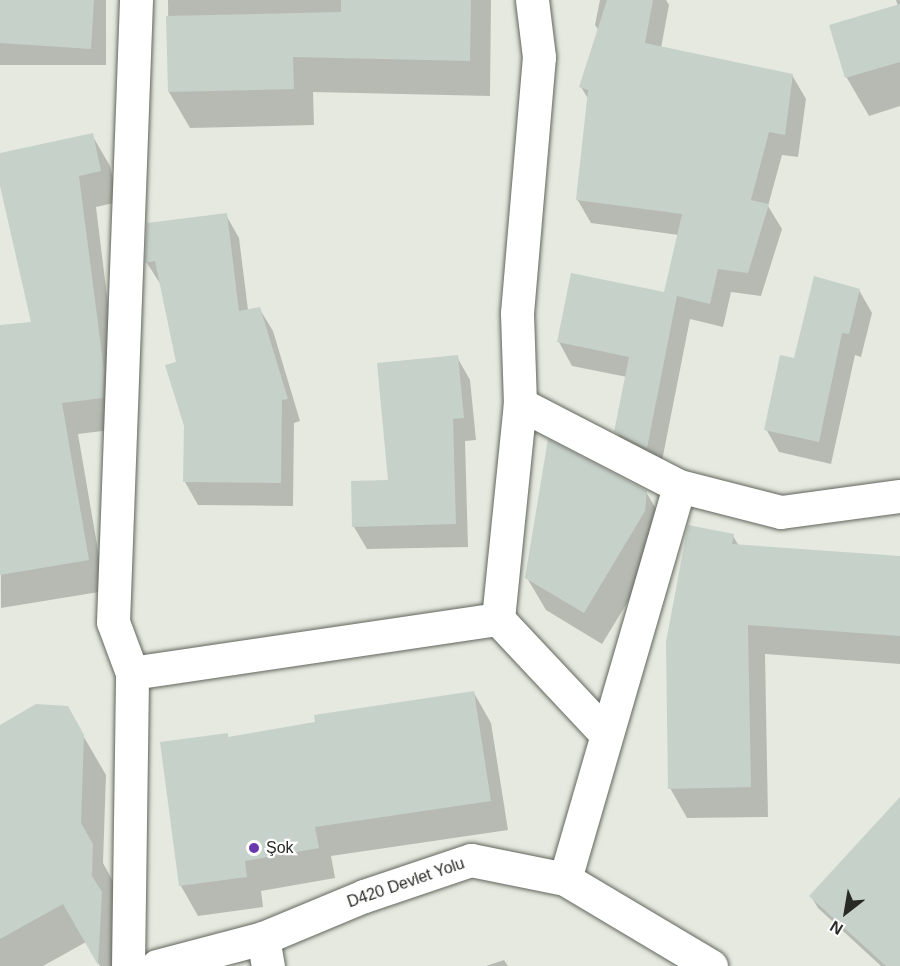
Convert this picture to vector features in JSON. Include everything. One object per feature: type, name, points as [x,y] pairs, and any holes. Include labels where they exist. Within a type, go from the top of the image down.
[{"type":"street","points":[[128,966],[132,673],[113,622],[136,0]]},
{"type":"street","points":[[532,0],[539,57],[517,313],[520,404],[498,619],[606,734]]},
{"type":"street","points":[[520,404],[679,486],[781,512],[900,496]]},
{"type":"street","points":[[565,879],[679,486]]},
{"type":"street","points":[[132,673],[498,619]]},
{"type":"street","name":"D420 Devlet Yolu","points":[[157,966],[265,952],[364,896],[471,860],[565,879],[711,966]]},
{"type":"building","points":[[0,0],[94,0],[91,49],[0,43]]},
{"type":"building","points":[[341,0],[471,0],[470,61],[293,57],[294,89],[168,92],[166,16],[341,12]]},
{"type":"building","points":[[607,0],[653,0],[645,43],[793,74],[785,135],[769,132],[751,200],[769,204],[748,273],[718,269],[710,304],[677,296],[647,448],[614,432],[629,357],[557,342],[571,273],[664,292],[682,214],[576,200],[588,90],[579,87]]},
{"type":"building","points":[[900,4],[900,62],[845,78],[829,25]]},
{"type":"building","points":[[93,133],[101,171],[79,176],[104,370],[103,398],[62,403],[89,560],[0,575],[0,325],[31,322],[0,186],[0,153]]},
{"type":"building","points":[[227,213],[239,311],[260,307],[288,399],[282,400],[281,483],[183,482],[184,426],[165,365],[176,362],[155,261],[145,263],[147,223]]},
{"type":"building","points":[[814,276],[860,289],[849,334],[842,333],[819,442],[764,430],[780,355],[794,358]]},
{"type":"building","points":[[458,355],[464,418],[453,419],[456,524],[352,527],[351,481],[388,480],[377,363]]},
{"type":"building","points":[[548,439],[647,491],[645,511],[584,613],[525,578]]},
{"type":"building","points":[[688,525],[734,534],[732,544],[900,556],[900,636],[748,625],[751,787],[668,789],[666,642]]},
{"type":"building","points":[[474,691],[491,801],[315,827],[319,848],[245,861],[247,877],[179,886],[160,742],[228,733],[228,737],[315,722],[314,715]]},
{"type":"building","points":[[36,704],[68,706],[84,735],[81,823],[93,844],[92,876],[102,892],[98,965],[63,904],[0,939],[0,725]]},
{"type":"building","points":[[900,797],[900,966],[886,966],[809,896]]},
{"type":"place","name":"Şok","points":[[254,848]]}]
